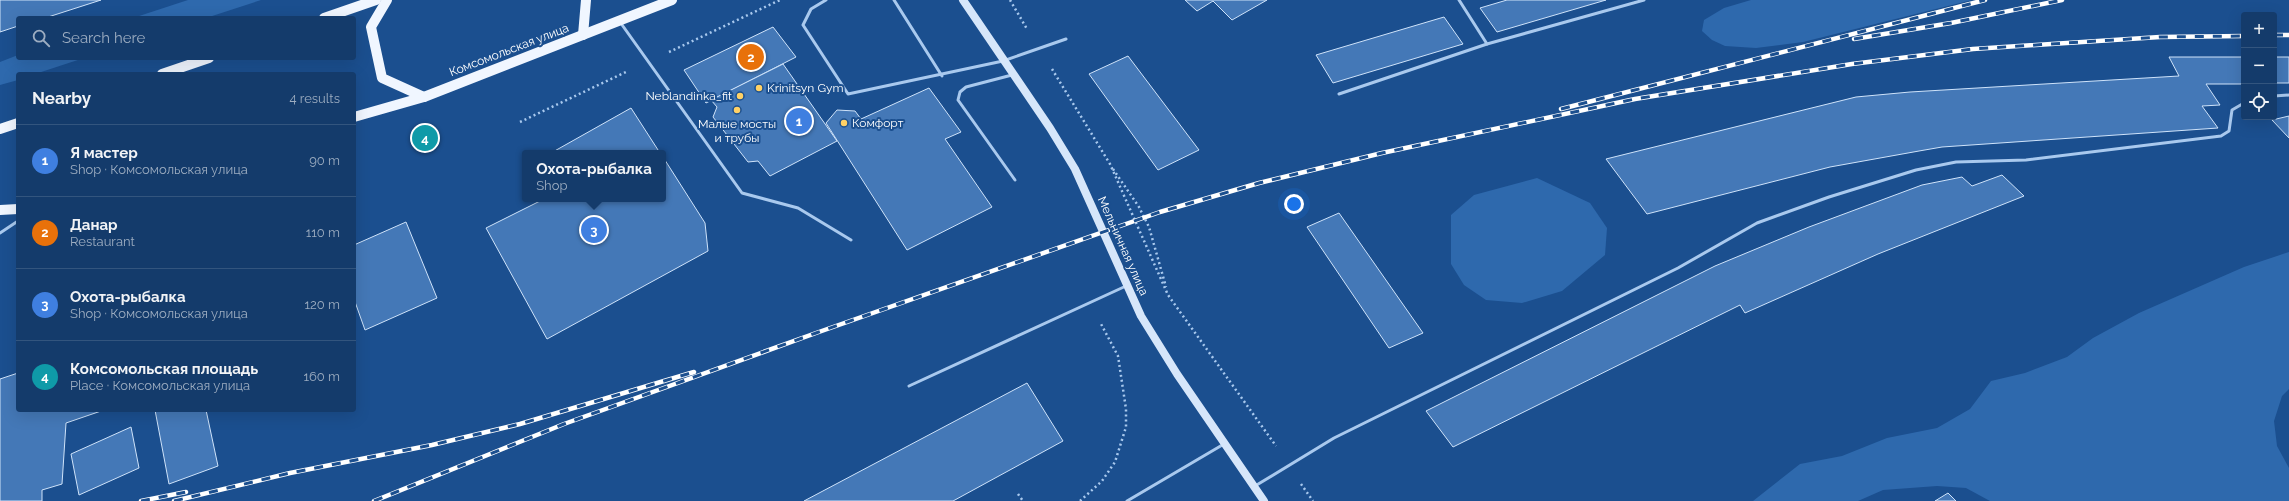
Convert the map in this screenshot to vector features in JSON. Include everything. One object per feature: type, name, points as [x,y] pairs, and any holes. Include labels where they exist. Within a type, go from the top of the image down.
[{"type":"main road","points":[[330,16],[376,0]]},
{"type":"main road","points":[[387,0],[371,27],[382,78],[424,97]]},
{"type":"main road","points":[[583,35],[586,0]]},
{"type":"main road","name":"Комсомольская улица","points":[[356,116],[424,97],[672,0]]},
{"type":"main road","name":"Мельничная улица","points":[[964,0],[1012,75],[1050,128],[1075,169],[1141,316],[1154,338],[1224,444],[1264,501]]},
{"type":"main road","points":[[168,72],[202,60]]},
{"type":"main road","points":[[0,129],[16,124]]},
{"type":"main road","points":[[0,210],[16,209]]},
{"type":"lane","points":[[826,0],[816,4],[805,15],[803,25],[848,94],[942,76],[1003,61],[1066,39]]},
{"type":"lane","points":[[894,0],[942,76]]},
{"type":"lane","points":[[1459,0],[1487,44]]},
{"type":"lane","points":[[1339,94],[1487,44],[1644,0]]},
{"type":"lane","points":[[620,21],[742,193],[798,208],[851,240]]},
{"type":"lane","points":[[1012,75],[966,87],[960,92],[958,100],[1015,180]]},
{"type":"lane","points":[[2277,96],[2289,95]]},
{"type":"lane","points":[[1254,486],[1334,438],[1678,268],[1764,221],[1878,181],[1956,162],[2026,160],[2086,154],[2221,136],[2229,131],[2230,112],[2234,107],[2241,104]]},
{"type":"lane","points":[[0,234],[16,222]]},
{"type":"lane","points":[[909,386],[1127,285]]},
{"type":"lane","points":[[1127,501],[1224,444]]},
{"type":"path","points":[[1010,0],[1110,164],[1139,207],[1149,227],[1168,295]]},
{"type":"path","points":[[1110,164],[1168,295],[1313,501]]},
{"type":"path","points":[[1080,501],[1102,482],[1115,462],[1126,427],[1126,409],[1118,356],[1090,302]]},
{"type":"path","points":[[1018,494],[1023,501]]},
{"type":"shaded area","points":[[188,0],[261,0],[212,16],[139,16]]},
{"type":"shaded area","points":[[1751,0],[1972,0],[1803,42],[1756,48],[1725,46],[1712,40],[1702,31],[1704,20],[1724,8]]},
{"type":"shaded area","points":[[16,56],[16,60],[78,60],[41,72],[16,72],[16,81],[0,85],[0,62]]},
{"type":"shaded area","points":[[1537,178],[1590,203],[1607,228],[1605,255],[1562,291],[1522,303],[1486,300],[1464,285],[1451,264],[1451,215],[1474,195]]},
{"type":"shaded area","points":[[2289,252],[2289,389],[2282,396],[2274,421],[2277,446],[2289,468],[2289,501],[1990,501],[1966,488],[1937,486],[1883,490],[1858,501],[1753,501],[1800,464],[1842,456],[1887,438],[1937,428],[1970,409],[1991,381],[2025,373],[2067,357],[2093,338],[2139,313],[2244,267]]},
{"type":"building","points":[[0,0],[101,0],[51,16],[16,16],[16,27],[0,32]]},
{"type":"building","points":[[1185,0],[1267,0],[1232,20],[1213,1],[1197,11]]},
{"type":"building","points":[[1507,0],[1606,0],[1497,32],[1480,8]]},
{"type":"building","points":[[1444,17],[1463,44],[1333,83],[1316,55]]},
{"type":"building","points":[[773,27],[796,57],[706,103],[684,70]]},
{"type":"building","points":[[1128,56],[1199,150],[1158,170],[1089,74]]},
{"type":"building","points":[[2169,57],[2241,57],[2241,84],[2206,84],[2220,105],[2202,106],[2218,128],[1942,147],[1830,167],[1647,214],[1606,159],[1856,97],[1910,92],[2179,76]]},
{"type":"building","points":[[2277,57],[2289,57],[2289,83],[2277,83]]},
{"type":"building","points":[[783,64],[837,141],[770,176],[758,161],[748,162],[713,117],[717,107],[711,100]]},
{"type":"building","points":[[929,88],[961,132],[945,139],[992,207],[907,250],[826,123],[837,110],[855,111],[861,119]]},
{"type":"building","points":[[631,108],[658,150],[556,150]]},
{"type":"building","points":[[2289,116],[2289,138],[2272,120]]},
{"type":"building","points":[[666,162],[705,223],[708,251],[547,339],[486,228],[538,202],[666,202]]},
{"type":"building","points":[[2002,175],[2024,196],[1878,254],[1745,313],[1740,305],[1453,447],[1426,411],[1715,266],[1809,227],[1922,185],[1962,177],[1972,186]]},
{"type":"building","points":[[1339,213],[1423,333],[1389,348],[1307,227]]},
{"type":"building","points":[[406,222],[437,298],[365,330],[356,305],[356,244]]},
{"type":"building","points":[[16,374],[16,412],[98,412],[66,423],[62,484],[42,490],[42,501],[0,501],[0,379]]},
{"type":"building","points":[[1027,383],[1063,441],[953,501],[804,501]]},
{"type":"building","points":[[155,412],[206,412],[218,466],[169,484]]},
{"type":"building","points":[[131,427],[139,468],[79,495],[71,454]]},
{"type":"building","points":[[1948,493],[1956,501],[1935,501]]},
{"type":"railway","points":[[1561,109],[1985,0]]},
{"type":"railway","points":[[1854,39],[1951,23],[2062,0]]},
{"type":"railway","points":[[2277,35],[2289,35]]},
{"type":"railway","points":[[374,501],[564,424],[816,333],[1160,212],[1259,183],[1382,153],[1635,99],[1852,64],[1973,49],[2160,37],[2241,36]]},
{"type":"railway","points":[[174,501],[290,473],[432,445],[520,424],[694,372]]},
{"type":"railway","points":[[141,501],[186,492]]},
{"type":"place","name":"Данар","points":[[751,57]]},
{"type":"place","name":"Krinitsyn Gym","points":[[759,88]]},
{"type":"place","name":"Neblandinka_fit","points":[[740,96]]},
{"type":"place","name":"Малые мосты и трубы","points":[[737,110]]},
{"type":"place","name":"Я мастер","points":[[799,121]]},
{"type":"place","name":"Комфорт","points":[[844,123]]},
{"type":"place","name":"Комсомольская площадь","points":[[425,138]]},
{"type":"place","name":"Охота-рыбалка","points":[[594,230]]}]
